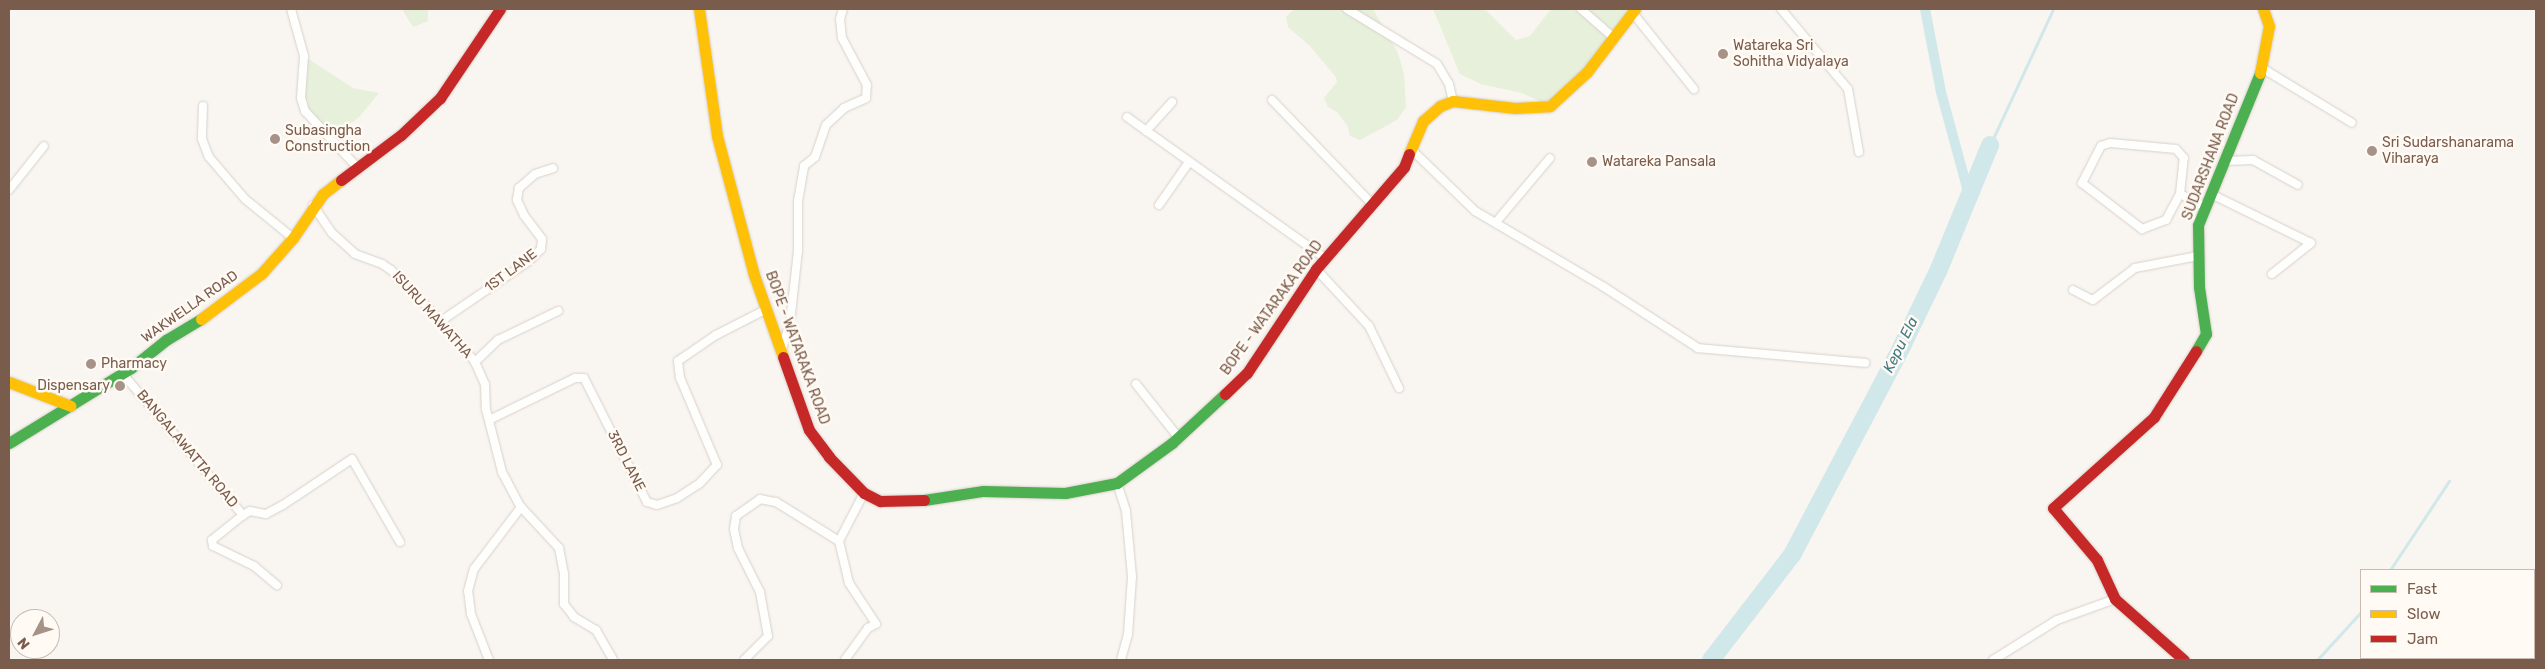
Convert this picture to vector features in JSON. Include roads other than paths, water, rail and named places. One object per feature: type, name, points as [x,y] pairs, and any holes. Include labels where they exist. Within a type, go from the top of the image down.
[{"type":"street","points":[[290,9],[304,56],[301,98],[306,110],[357,167]]},
{"type":"street","name":"WAKWELLA ROAD","points":[[9,443],[122,373],[166,340],[238,294],[262,274],[293,238],[313,205],[357,167],[416,123],[440,98],[500,9]]},
{"type":"street","name":"BOPE - WATARAKA ROAD","points":[[699,9],[717,136],[747,250],[809,430],[828,458],[864,492],[880,501],[917,502],[944,495],[982,491],[1065,493],[1117,483],[1178,437],[1219,402],[1247,373],[1316,268],[1404,167],[1423,120],[1440,106],[1453,101]]},
{"type":"street","points":[[782,349],[790,323],[798,251],[798,200],[804,166],[815,157],[826,125],[844,108],[866,98],[867,85],[842,38],[840,20],[843,9]]},
{"type":"street","points":[[1347,9],[1437,64],[1449,84],[1453,101],[1515,108],[1550,106],[1588,72],[1633,10],[1694,89]]},
{"type":"street","points":[[1581,9],[1614,38]]},
{"type":"street","points":[[1781,9],[1848,89],[1859,152]]},
{"type":"street","name":"SUDARSHANA ROAD","points":[[2116,599],[2097,560],[2053,508],[2154,417],[2206,334],[2198,256],[2198,225],[2262,68],[2269,26],[2263,9]]},
{"type":"street","points":[[2262,68],[2352,123]]},
{"type":"street","points":[[1272,100],[1372,204]]},
{"type":"street","points":[[1146,131],[1172,102]]},
{"type":"street","points":[[202,106],[202,139],[209,157],[245,199],[293,238]]},
{"type":"street","points":[[1127,117],[1325,258]]},
{"type":"street","points":[[2110,143],[2167,148],[2176,149],[2184,158],[2180,194],[2166,220],[2142,229],[2082,184],[2101,146],[2110,143]]},
{"type":"street","points":[[9,190],[44,146]]},
{"type":"street","points":[[1411,149],[1475,211],[1497,221],[1698,348],[1865,362]]},
{"type":"street","points":[[1497,221],[1550,158]]},
{"type":"street","points":[[2225,161],[2253,160],[2298,185]]},
{"type":"street","points":[[1159,205],[1189,162]]},
{"type":"street","name":"1ST LANE","points":[[441,321],[529,261],[541,249],[542,239],[524,215],[517,200],[519,188],[534,174],[553,168]]},
{"type":"street","points":[[2180,194],[2206,207]]},
{"type":"street","points":[[2212,194],[2312,243],[2272,274]]},
{"type":"street","name":"ISURU MAWATHA","points":[[313,205],[332,233],[355,254],[382,264],[391,270],[441,321],[475,362],[485,384],[489,420],[502,472],[521,507],[559,548],[564,574],[564,604],[574,616],[596,630],[613,660]]},
{"type":"street","points":[[2073,290],[2093,300],[2135,268],[2198,256]]},
{"type":"street","points":[[1316,268],[1370,326],[1398,388]]},
{"type":"street","name":"3RD LANE","points":[[489,420],[575,378],[584,378],[647,502],[657,505],[677,498],[700,483],[717,465],[680,378],[678,361],[716,335],[767,309]]},
{"type":"street","points":[[475,362],[498,340],[558,311]]},
{"type":"street","name":"BANGALAWATTA ROAD","points":[[122,373],[243,515],[250,511],[266,514],[283,506],[352,459],[400,542]]},
{"type":"street","points":[[9,382],[71,406]]},
{"type":"street","points":[[1136,384],[1178,437]]},
{"type":"street","points":[[1117,483],[1126,511],[1132,576],[1128,634],[1121,660]]},
{"type":"street","points":[[845,660],[868,628],[876,624],[849,583],[839,541],[864,492]]},
{"type":"street","points":[[744,660],[768,636],[760,592],[738,548],[734,528],[736,516],[760,498],[776,502],[839,541]]},
{"type":"street","points":[[489,660],[471,614],[468,591],[474,569],[521,507]]},
{"type":"street","points":[[243,515],[212,540],[213,546],[254,566],[277,585]]},
{"type":"street","points":[[1993,660],[2057,620],[2116,599],[2184,660]]},
{"type":"waterway","points":[[1925,9],[1941,92],[1969,195]]},
{"type":"waterway","name":"Kepu Ela","points":[[1990,145],[2053,9]]},
{"type":"waterway","name":"Kepu Ela","points":[[1711,660],[1792,555],[1902,346],[1939,269],[1990,145]]},
{"type":"waterway","points":[[2391,569],[2449,481]]},
{"type":"waterway","points":[[2317,660],[2360,613]]},
{"type":"place","name":"Watareka Sri Sohitha Vidyalaya","points":[[1723,54]]},
{"type":"place","name":"Subasingha Construction","points":[[275,139]]},
{"type":"place","name":"Sri Sudarshanarama Viharaya","points":[[2372,151]]},
{"type":"place","name":"Watareka Pansala","points":[[1592,162]]},
{"type":"place","name":"Pharmacy","points":[[91,364]]},
{"type":"place","name":"Dispensary","points":[[120,386]]}]
